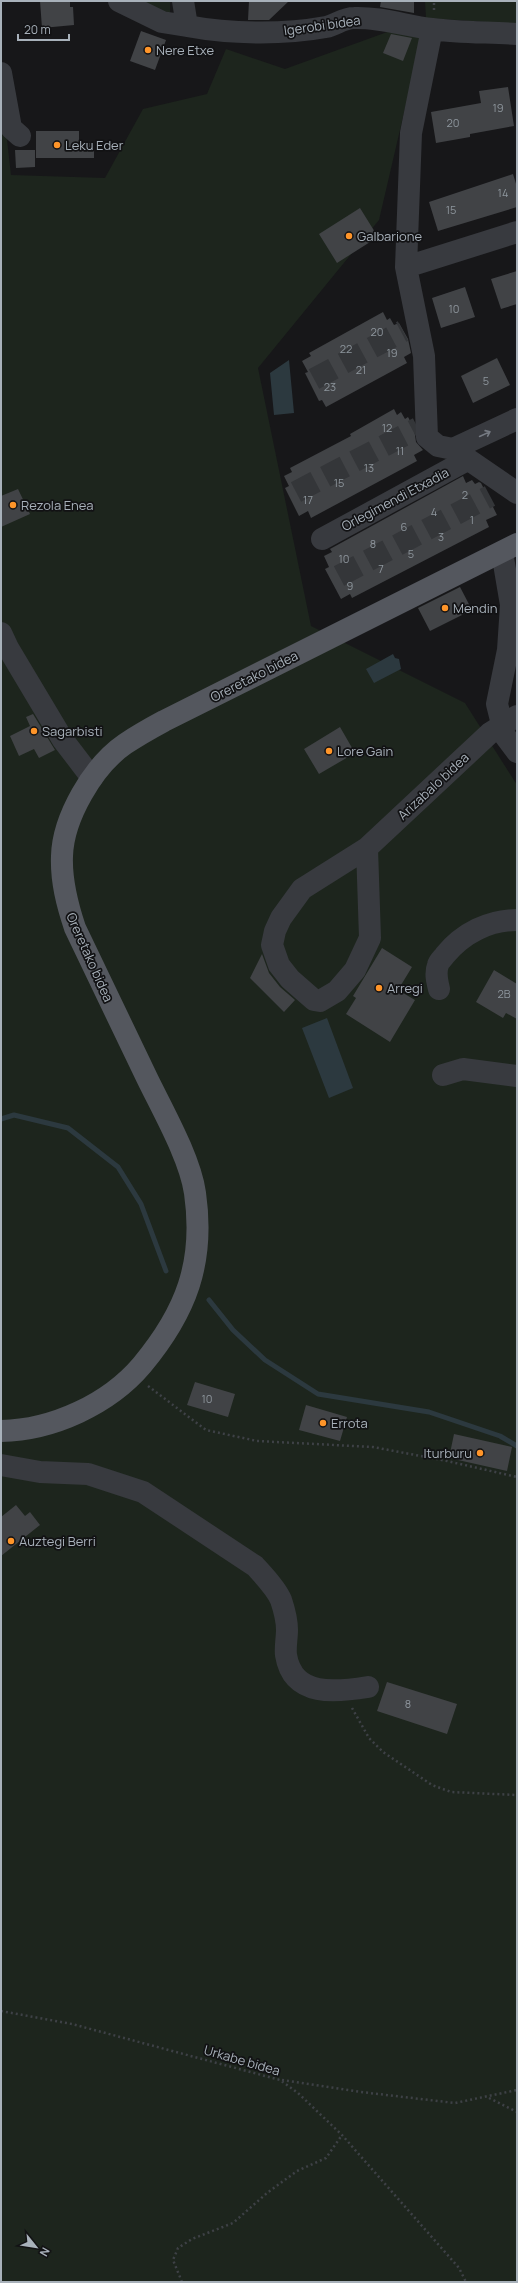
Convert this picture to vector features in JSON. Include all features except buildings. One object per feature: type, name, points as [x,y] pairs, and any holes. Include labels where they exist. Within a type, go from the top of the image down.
[{"type":"main road","name":"Oreretako bidea","points":[[1,1431],[13,1431],[70,1417],[94,1404],[134,1375],[164,1339],[179,1312],[194,1275],[198,1234],[195,1192],[180,1147],[75,928],[66,901],[62,855],[66,833],[76,805],[92,778],[108,759],[124,745],[164,721],[510,548]]},
{"type":"street","name":"Igerobi bidea","points":[[119,1],[162,22],[208,30],[253,33],[327,27],[341,19],[355,18],[395,21],[432,29],[517,34]]},
{"type":"street","points":[[183,1],[187,26]]},
{"type":"street","points":[[432,29],[411,133],[406,267],[517,232]]},
{"type":"street","points":[[1,73],[11,128],[20,136]]},
{"type":"street","name":"Orlegimendi Etxadia","points":[[406,267],[410,327],[424,356],[422,426],[427,437],[438,446],[460,454],[504,491]]},
{"type":"street","points":[[460,454],[517,419]]},
{"type":"street","name":"Orlegimendi Etxadia","points":[[322,539],[460,454]]},
{"type":"street","points":[[510,548],[512,647],[497,704],[509,721],[505,736],[517,752]]},
{"type":"street","points":[[1,633],[8,648],[63,740],[92,778]]},
{"type":"street","name":"Arizabalo bidea","points":[[367,848],[370,938],[355,970],[337,991],[320,1000],[314,1000],[290,979],[279,965],[272,944],[275,931],[281,918],[302,889],[367,848],[490,733],[509,721]]},
{"type":"street","points":[[439,989],[436,977],[438,964],[452,946],[466,935],[486,925],[504,920],[517,920]]},
{"type":"street","points":[[444,1075],[463,1069],[517,1076]]},
{"type":"street","points":[[1,1465],[40,1472],[88,1474],[143,1492],[255,1566],[281,1599],[287,1628],[286,1655],[295,1676],[313,1689],[335,1692],[368,1687]]},
{"type":"path","points":[[134,1375],[206,1430],[257,1441],[373,1447],[447,1461],[517,1477]]},
{"type":"path","points":[[335,1692],[352,1708],[369,1738],[383,1752],[432,1785],[451,1792],[517,1795]]},
{"type":"path","name":"Urkabe bidea","points":[[1,2011],[72,2024],[280,2080],[298,2093],[342,2135],[459,2268],[466,2282]]},
{"type":"path","points":[[280,2080],[361,2092],[455,2102],[488,2097],[517,2090]]},
{"type":"path","points":[[488,2097],[517,2112]]},
{"type":"path","points":[[182,2282],[173,2260],[178,2248],[192,2239],[233,2223],[267,2193],[297,2171],[326,2158],[342,2135]]},
{"type":"shaded area","points":[[136,1],[170,1],[170,13]]},
{"type":"shaded area","points":[[425,1],[517,1],[517,24],[426,18]]},
{"type":"shaded area","points":[[426,18],[379,220],[258,368],[311,626],[465,703],[517,785],[517,2282],[1,2282],[1,87],[11,175],[105,178],[143,109],[207,94],[226,49],[285,69]]},
{"type":"shaded area","points":[[289,360],[294,413],[274,415],[270,373]]},
{"type":"shaded area","points":[[393,654],[395,658],[399,659],[401,669],[374,683],[366,669]]},
{"type":"shaded area","points":[[327,1018],[353,1088],[329,1098],[302,1028]]},
{"type":"waterway","points":[[1,1119],[14,1115],[68,1128],[118,1167],[141,1204],[166,1271]]},
{"type":"waterway","points":[[209,1300],[233,1330],[265,1360],[318,1394],[429,1412],[500,1436],[517,1446]]},
{"type":"tunnel","points":[[314,379],[403,331]]},
{"type":"tunnel","points":[[296,492],[418,428]]},
{"type":"tunnel","points":[[339,576],[490,496]]},
{"type":"place","name":"Nere Etxe","points":[[148,50]]},
{"type":"place","name":"Leku Eder","points":[[57,145]]},
{"type":"place","name":"Galbarione","points":[[349,236]]},
{"type":"place","name":"Rezola Enea","points":[[13,505]]},
{"type":"place","name":"Mendin","points":[[445,608]]},
{"type":"place","name":"Sagarbisti","points":[[34,731]]},
{"type":"place","name":"Lore Gain","points":[[329,751]]},
{"type":"place","name":"Arregi","points":[[379,988]]},
{"type":"place","name":"Errota","points":[[323,1423]]},
{"type":"place","name":"Iturburu","points":[[480,1453]]},
{"type":"place","name":"Auztegi Berri","points":[[11,1541]]}]
